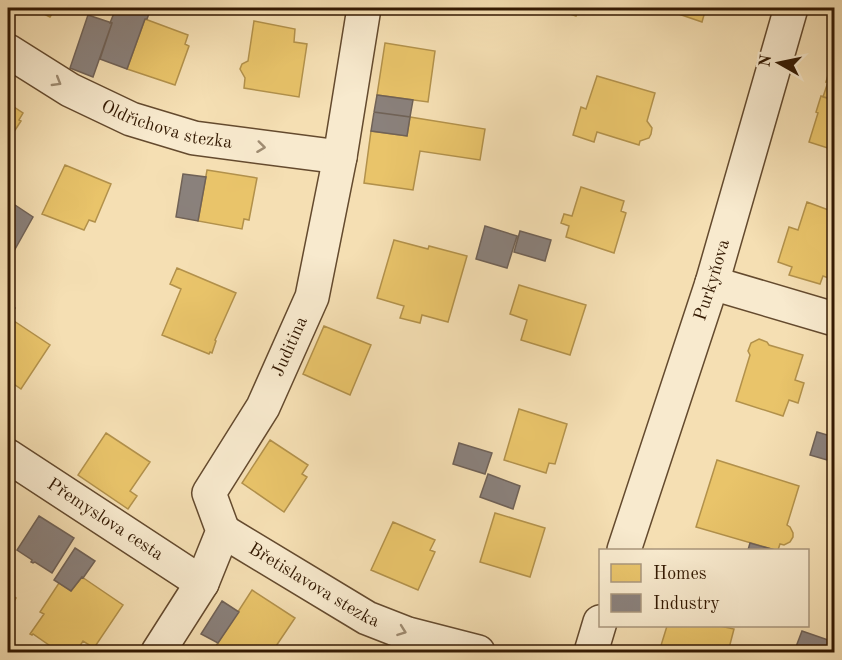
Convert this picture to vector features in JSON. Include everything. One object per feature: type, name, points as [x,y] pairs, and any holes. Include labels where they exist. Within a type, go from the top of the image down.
[{"type":"street","name":"Juditina","points":[[223,531],[209,493],[263,407],[312,297],[340,157],[364,8]]},
{"type":"street","name":"Purkyňova","points":[[624,549],[712,283],[791,8]]},
{"type":"street","name":"Oldřichova stezka","points":[[8,51],[70,90],[131,119],[194,138],[340,157]]},
{"type":"street","points":[[712,283],[834,319]]},
{"type":"street","name":"Přemyslova cesta","points":[[8,456],[202,583]]},
{"type":"street","points":[[158,652],[202,583],[223,531]]},
{"type":"street","name":"Břetislavova stezka","points":[[223,531],[368,618],[408,634],[478,652]]},
{"type":"street","points":[[591,652],[599,625]]},
{"type":"building: Homes","points":[[32,8],[56,8],[50,17]]},
{"type":"building: Homes","points":[[553,8],[579,8],[576,16]]},
{"type":"building: Homes","points":[[661,8],[706,8],[702,22]]},
{"type":"building: Homes","points":[[145,19],[188,35],[185,44],[189,46],[175,85],[127,69]]},
{"type":"building: Homes","points":[[254,21],[295,29],[294,42],[307,44],[299,97],[244,88],[245,78],[240,69],[242,64],[248,61]]},
{"type":"building: Homes","points":[[385,43],[435,51],[428,102],[377,95]]},
{"type":"building: Homes","points":[[834,60],[834,100],[823,97]]},
{"type":"building: Homes","points":[[597,76],[655,93],[647,121],[652,128],[649,138],[640,141],[639,145],[597,132],[594,142],[573,135],[581,107],[586,109]]},
{"type":"building: Homes","points":[[821,96],[834,100],[834,150],[809,142]]},
{"type":"building: Homes","points":[[8,103],[23,113],[19,120],[21,121],[8,141]]},
{"type":"building: Homes","points":[[410,117],[485,129],[480,160],[420,151],[413,190],[364,183],[371,131],[407,136]]},
{"type":"building: Homes","points":[[65,165],[111,184],[95,222],[89,220],[84,230],[42,214]]},
{"type":"building: Homes","points":[[207,170],[257,178],[249,220],[244,219],[242,229],[198,221]]},
{"type":"building: Homes","points":[[581,187],[624,201],[621,211],[626,213],[614,253],[566,237],[569,226],[561,223],[564,214],[572,216]]},
{"type":"building: Homes","points":[[807,202],[834,212],[834,280],[823,276],[820,284],[789,275],[792,267],[778,262],[789,227],[798,230]]},
{"type":"building: Homes","points":[[394,240],[467,256],[448,322],[422,315],[420,323],[400,318],[404,306],[377,298]]},
{"type":"building: Homes","points":[[177,268],[236,293],[215,340],[212,353],[209,354],[162,335],[181,289],[170,284]]},
{"type":"building: Homes","points":[[519,285],[586,305],[570,355],[521,340],[527,320],[510,314]]},
{"type":"building: Homes","points":[[8,317],[50,345],[21,389],[8,380]]},
{"type":"building: Homes","points":[[324,326],[371,345],[350,395],[303,374]]},
{"type":"building: Homes","points":[[759,339],[769,345],[803,355],[795,380],[804,383],[798,403],[789,400],[783,416],[736,401],[750,355],[748,351],[751,343]]},
{"type":"building: Homes","points":[[519,409],[567,424],[555,464],[549,463],[546,473],[504,460]]},
{"type":"building: Homes","points":[[106,433],[150,462],[130,491],[137,496],[128,509],[78,475]]},
{"type":"building: Homes","points":[[270,440],[308,465],[302,474],[307,477],[284,512],[242,483]]},
{"type":"building: Homes","points":[[717,460],[799,486],[787,525],[793,537],[790,542],[780,544],[778,549],[696,527]]},
{"type":"building: Homes","points":[[495,513],[545,528],[530,577],[480,562]]},
{"type":"building: Homes","points":[[393,522],[435,540],[430,550],[435,552],[418,590],[371,570]]},
{"type":"building: Homes","points":[[82,577],[123,605],[94,648],[83,641],[76,652],[59,652],[30,634],[44,614],[40,612],[59,583],[71,591]]},
{"type":"building: Homes","points":[[252,590],[295,618],[272,652],[267,650],[266,652],[212,652]]},
{"type":"building: Homes","points":[[8,593],[16,598],[8,611]]},
{"type":"building: Homes","points":[[667,627],[734,629],[728,652],[659,652]]},
{"type":"building: Industry","points":[[116,8],[141,8],[150,11],[127,69],[100,59]]},
{"type":"building: Industry","points":[[88,15],[112,23],[93,77],[70,68]]},
{"type":"building: Industry","points":[[377,95],[413,100],[410,117],[374,112]]},
{"type":"building: Industry","points":[[374,112],[410,117],[407,136],[371,131]]},
{"type":"building: Industry","points":[[183,174],[206,177],[198,221],[176,217]]},
{"type":"building: Industry","points":[[12,203],[33,217],[14,251],[8,247],[8,211]]},
{"type":"building: Industry","points":[[485,226],[517,236],[507,268],[476,259]]},
{"type":"building: Industry","points":[[520,231],[551,240],[545,261],[514,252]]},
{"type":"building: Industry","points":[[8,304],[15,308],[9,318],[8,317]]},
{"type":"building: Industry","points":[[817,432],[834,437],[834,462],[810,455]]},
{"type":"building: Industry","points":[[459,443],[492,453],[485,474],[453,464]]},
{"type":"building: Industry","points":[[488,474],[520,486],[513,509],[480,497]]},
{"type":"building: Industry","points":[[39,516],[74,538],[52,573],[35,562],[31,562],[32,560],[17,550]]},
{"type":"building: Industry","points":[[750,543],[771,549],[748,549]]},
{"type":"building: Industry","points":[[75,548],[95,561],[71,591],[54,580]]},
{"type":"building: Industry","points":[[222,601],[239,612],[218,643],[201,634]]},
{"type":"building: Industry","points":[[802,631],[834,642],[834,652],[794,652]]}]
